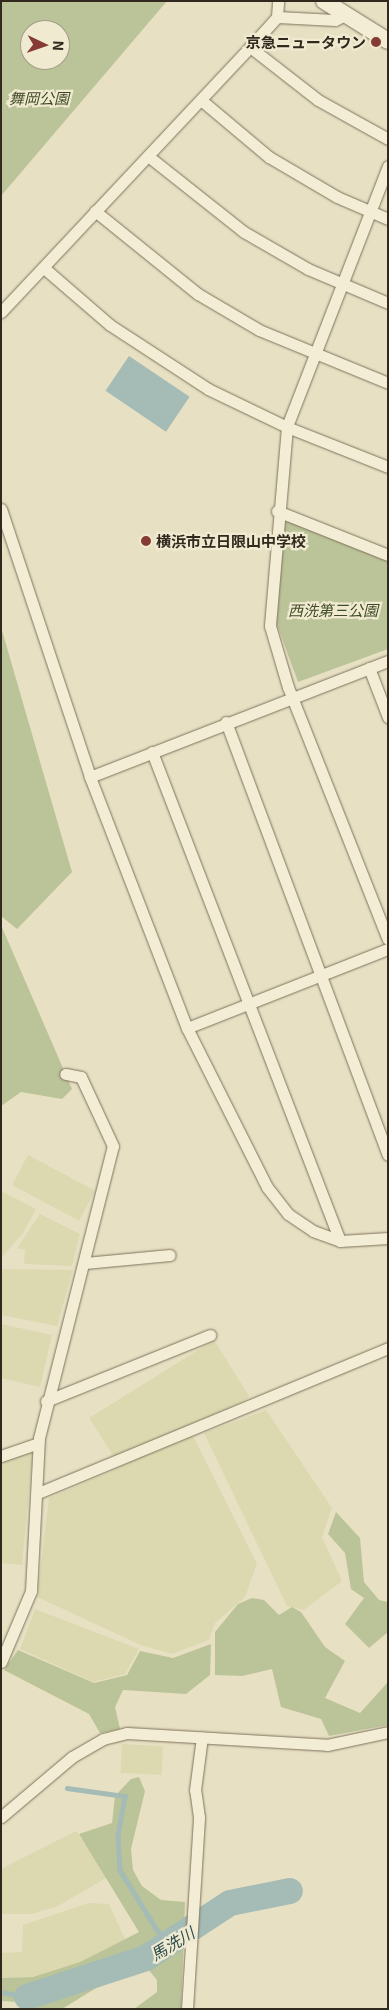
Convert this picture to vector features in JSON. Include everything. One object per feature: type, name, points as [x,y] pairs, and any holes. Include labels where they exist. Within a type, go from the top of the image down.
[{"type":"street","points":[[1,312],[250,47],[276,17],[278,1]]},
{"type":"street","points":[[324,1],[388,41]]},
{"type":"street","points":[[276,17],[335,20],[345,15]]},
{"type":"street","points":[[250,47],[318,100],[388,139]]},
{"type":"street","points":[[201,100],[269,157],[370,212],[388,219]]},
{"type":"street","points":[[148,156],[244,232],[344,286],[388,302]]},
{"type":"street","points":[[388,166],[344,286],[287,427],[277,511],[270,626],[292,696],[388,939]]},
{"type":"street","points":[[95,211],[198,294],[259,330],[388,383]]},
{"type":"street","points":[[44,268],[158,360],[287,427],[388,467]]},
{"type":"street","points":[[1,508],[90,777],[187,1028],[267,1187],[288,1214],[313,1231],[340,1241],[388,1238]]},
{"type":"street","points":[[277,511],[388,555]]},
{"type":"street","points":[[90,777],[292,696],[388,661]]},
{"type":"street","points":[[369,668],[388,717]]},
{"type":"street","points":[[226,722],[319,976],[388,1155]]},
{"type":"street","points":[[152,752],[340,1241]]},
{"type":"street","points":[[187,1028],[388,950]]},
{"type":"street","points":[[1,1662],[31,1591],[38,1493],[38,1443],[46,1401],[85,1263],[113,1146],[81,1077],[65,1074]]},
{"type":"street","points":[[85,1263],[170,1254]]},
{"type":"street","points":[[46,1401],[210,1335]]},
{"type":"street","points":[[38,1493],[388,1348]]},
{"type":"street","points":[[1,1456],[38,1443]]},
{"type":"street","points":[[1,1818],[72,1757],[103,1739],[127,1733],[327,1745],[388,1732]]},
{"type":"street","points":[[187,2009],[189,1950],[199,1817],[195,1790],[202,1737]]},
{"type":"shaded area","points":[[28,1155],[95,1191],[79,1221],[12,1185]]},
{"type":"shaded area","points":[[1,1191],[36,1209],[23,1233],[1,1258]]},
{"type":"shaded area","points":[[40,1214],[80,1234],[72,1266],[24,1264],[25,1250],[17,1248]]},
{"type":"shaded area","points":[[1,1269],[73,1270],[57,1326],[1,1315]]},
{"type":"shaded area","points":[[1,1324],[52,1335],[40,1387],[1,1378]]},
{"type":"shaded area","points":[[214,1340],[250,1397],[125,1475],[89,1418]]},
{"type":"shaded area","points":[[266,1410],[332,1508],[322,1537],[342,1581],[304,1610],[287,1606],[204,1433]]},
{"type":"shaded area","points":[[193,1436],[257,1564],[245,1597],[215,1623],[209,1640],[172,1654],[141,1645],[37,1597],[49,1498]]},
{"type":"shaded area","points":[[33,1452],[22,1565],[1,1563],[1,1461]]},
{"type":"shaded area","points":[[35,1609],[139,1649],[125,1674],[93,1682],[20,1649]]},
{"type":"shaded area","points":[[122,1744],[163,1746],[161,1775],[120,1773]]},
{"type":"shaded area","points":[[76,1831],[108,1877],[58,1906],[32,1914],[1,1914],[1,1869]]},
{"type":"shaded area","points":[[89,1903],[109,1904],[125,1939],[80,1962],[33,1977],[1,1978],[2,1953],[22,1952],[23,1925]]},
{"type":"green space","name":"舞岡公園","points":[[1,1],[167,1],[1,196]]},
{"type":"green space","name":"西洗第三公園","points":[[290,520],[388,559],[388,649],[298,682],[276,622],[285,523]]},
{"type":"green space","points":[[1,627],[72,872],[17,929],[1,916]]},
{"type":"green space","points":[[1,925],[72,1089],[62,1099],[21,1092],[1,1106]]},
{"type":"green space","points":[[336,1512],[360,1538],[364,1582],[379,1600],[388,1602],[388,1632],[369,1648],[345,1624],[364,1598],[351,1589],[345,1553],[328,1534]]},
{"type":"green space","points":[[252,1598],[264,1600],[279,1615],[292,1607],[301,1612],[325,1647],[345,1661],[325,1698],[360,1713],[388,1682],[388,1725],[329,1736],[321,1719],[281,1707],[272,1669],[242,1676],[215,1675],[215,1632],[238,1604]]},
{"type":"green space","points":[[211,1644],[210,1675],[186,1694],[123,1690],[115,1707],[120,1729],[100,1733],[89,1714],[4,1670],[18,1650],[94,1683],[127,1675],[140,1651],[173,1658]]},
{"type":"green space","points":[[139,1777],[145,1791],[131,1849],[133,1870],[142,1886],[161,1900],[185,1902],[181,2009],[134,2009],[157,1992],[157,1980],[148,1969],[101,1985],[62,2009],[21,2009],[19,2002],[1,2001],[1,1978],[33,1977],[80,1962],[139,1932],[79,1834],[112,1823],[115,1796],[131,1779]]},
{"type":"water","points":[[129,356],[190,397],[166,432],[106,391]]},
{"type":"waterway","points":[[67,1788],[125,1796],[118,1834],[120,1870],[157,1930],[171,1943]]},
{"type":"waterway","name":"馬洗川","points":[[27,1997],[146,1958],[230,1903],[290,1891]]},
{"type":"waterway","points":[[1,1992],[27,1997]]},
{"type":"place","name":"京急ニュータウン","points":[[376,42]]},
{"type":"place","name":"横浜市立日限山中学校","points":[[146,541]]}]
